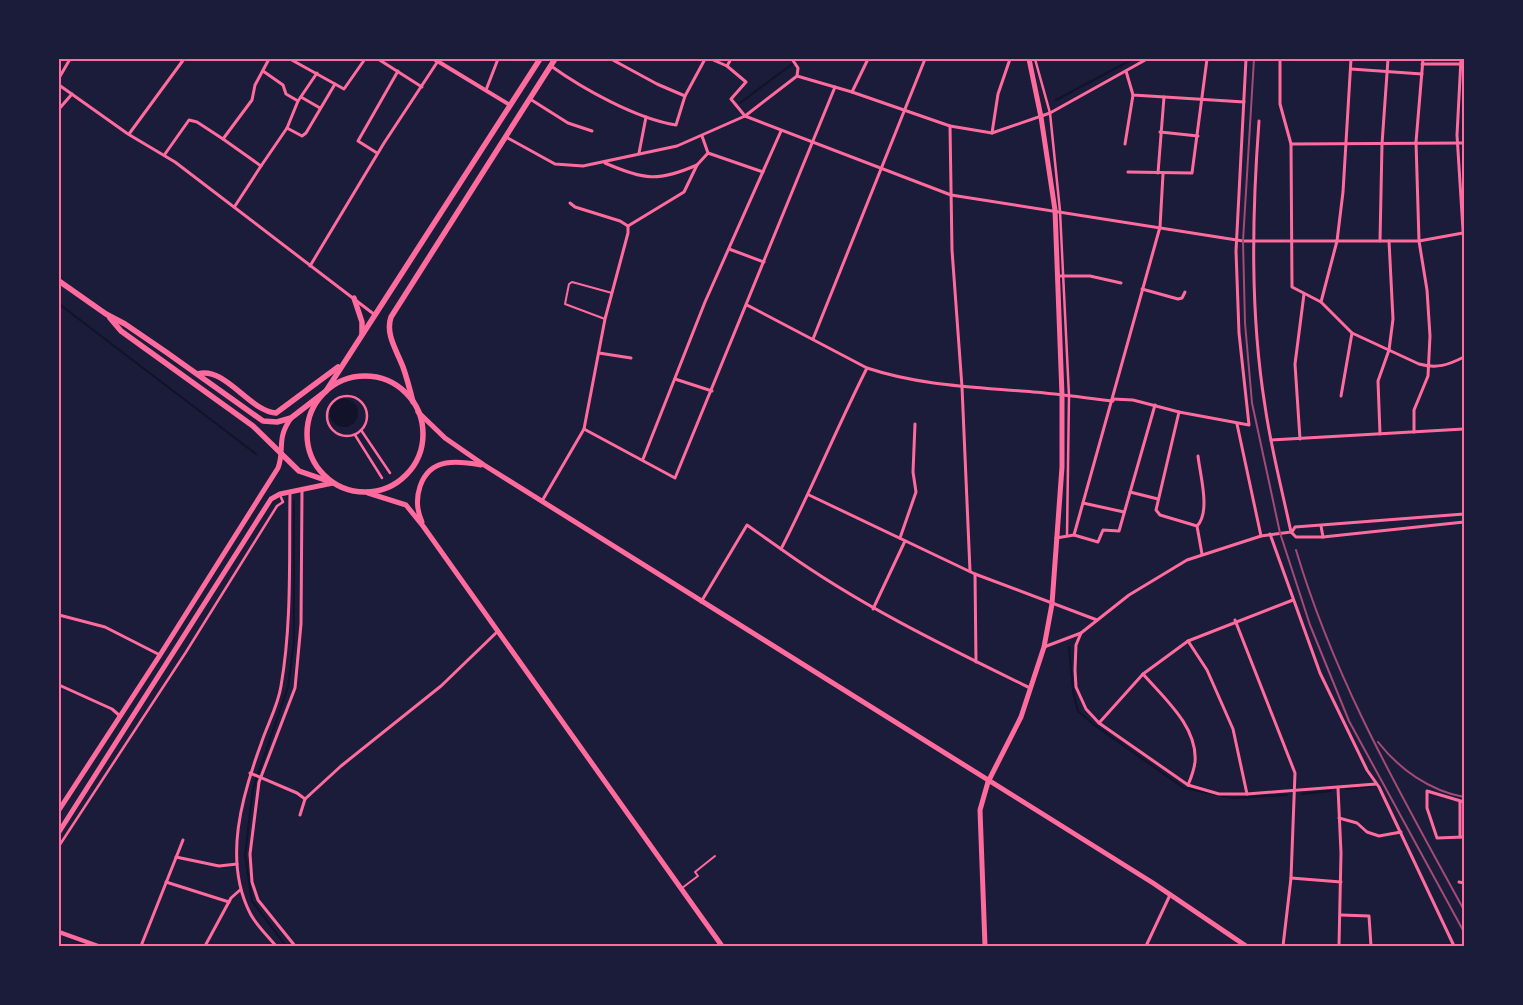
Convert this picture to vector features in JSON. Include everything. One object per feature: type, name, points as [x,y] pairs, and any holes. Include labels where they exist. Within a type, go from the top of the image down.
[{"type":"highway","points":[[333,483],[315,464],[308,443],[309,420],[313,409],[353,351],[540,59]]},
{"type":"highway","points":[[106,314],[121,331],[253,426],[279,454],[299,471],[351,491],[368,492],[391,486],[410,471],[418,458],[422,444],[422,429],[389,324],[555,59]]},
{"type":"highway","points":[[59,281],[198,374],[263,421],[277,422],[291,418],[326,391],[344,380],[355,377],[377,377],[397,386],[413,402]]},
{"type":"highway","points":[[354,298],[362,322],[362,336]]},
{"type":"highway","points":[[198,374],[204,373],[217,376],[265,411],[276,413],[333,373],[353,351]]},
{"type":"main road","points":[[985,946],[980,810],[988,782],[1016,728],[1044,647],[1052,604],[1062,467],[1057,211],[1029,59]]},
{"type":"main road","points":[[418,412],[445,438],[484,466],[1170,894],[1246,946]]},
{"type":"main road","points":[[60,807],[160,656],[278,468],[283,434],[291,418]]},
{"type":"main road","points":[[423,526],[419,513],[418,499],[420,485],[427,473],[446,463],[460,462],[484,466]]},
{"type":"main road","points":[[59,832],[271,500],[280,494],[302,491],[333,483]]},
{"type":"main road","points":[[368,492],[406,505],[423,526],[722,946]]},
{"type":"main road","points":[[59,932],[98,946]]},
{"type":"street","points":[[59,78],[70,59]]},
{"type":"street","points":[[129,134],[184,59]]},
{"type":"street","points":[[223,139],[254,96],[255,85],[269,59]]},
{"type":"street","points":[[290,59],[342,89],[346,88],[365,59]]},
{"type":"street","points":[[378,59],[422,87]]},
{"type":"street","points":[[486,90],[498,59]]},
{"type":"street","points":[[611,59],[657,84],[685,96]]},
{"type":"street","points":[[550,66],[573,82],[646,117],[676,125],[685,96],[704,59]]},
{"type":"street","points":[[711,59],[727,66],[746,82],[731,99],[745,116],[951,195],[1239,240],[1419,241],[1463,233]]},
{"type":"street","points":[[727,66],[731,59]]},
{"type":"street","points":[[505,136],[555,164],[583,166],[605,163],[677,146],[745,116],[797,76],[798,68],[792,59]]},
{"type":"street","points":[[852,92],[868,59]]},
{"type":"street","points":[[813,339],[925,59]]},
{"type":"street","points":[[992,133],[998,94],[1010,59]]},
{"type":"street","points":[[1036,59],[1050,113],[1057,211],[1069,396],[1067,536]]},
{"type":"street","points":[[797,76],[852,92],[950,126],[992,133],[1050,113],[1147,59]]},
{"type":"street","points":[[1128,172],[1192,173],[1207,59]]},
{"type":"street","points":[[747,305],[867,368],[913,380],[962,387],[1113,400],[1133,400],[1179,412],[1249,425],[1239,333],[1239,240],[1246,59]]},
{"type":"street","points":[[1280,59],[1280,104],[1290,144],[1291,284],[1295,290],[1321,302],[1352,333],[1389,350],[1428,366],[1444,366],[1464,356]]},
{"type":"street","points":[[1321,302],[1337,241],[1346,145],[1351,59]]},
{"type":"street","points":[[1380,241],[1382,144],[1388,59]]},
{"type":"street","points":[[1414,432],[1414,410],[1426,384],[1430,336],[1428,300],[1419,241],[1416,142],[1423,59]]},
{"type":"street","points":[[1461,59],[1457,144],[1464,246]]},
{"type":"street","points":[[309,266],[377,153],[422,87],[436,60],[510,105]]},
{"type":"street","points":[[1422,64],[1462,64]]},
{"type":"street","points":[[1351,69],[1422,74]]},
{"type":"street","points":[[263,71],[283,85],[286,94],[298,101]]},
{"type":"street","points":[[1125,144],[1133,95],[1126,71]]},
{"type":"street","points":[[377,153],[358,141],[397,72]]},
{"type":"street","points":[[235,206],[287,128],[298,101],[317,73]]},
{"type":"street","points":[[287,128],[299,135],[304,135],[335,84]]},
{"type":"street","points":[[59,85],[129,134],[165,154],[235,206],[309,266],[376,315]]},
{"type":"street","points":[[584,428],[676,478],[835,87]]},
{"type":"street","points":[[59,109],[72,94]]},
{"type":"street","points":[[1133,95],[1244,102]]},
{"type":"street","points":[[301,97],[320,108]]},
{"type":"street","points":[[1158,173],[1164,97]]},
{"type":"street","points":[[529,99],[568,123],[592,131]]},
{"type":"street","points":[[639,154],[646,117]]},
{"type":"street","points":[[165,154],[189,120],[196,122],[223,139],[261,166]]},
{"type":"street","points":[[1259,121],[1254,241],[1258,340],[1264,404],[1291,532],[1296,537],[1322,537],[1464,522]]},
{"type":"street","points":[[950,126],[952,250],[962,387],[970,571]]},
{"type":"street","points":[[643,460],[729,249],[781,130]]},
{"type":"street","points":[[1160,132],[1198,136]]},
{"type":"street","points":[[702,136],[708,153]]},
{"type":"street","points":[[1290,144],[1464,143]]},
{"type":"street","points":[[708,153],[763,172]]},
{"type":"street","points":[[541,501],[584,428],[605,319],[628,226],[687,190],[697,165],[708,153]]},
{"type":"street","points":[[605,163],[633,173],[664,177],[697,165]]},
{"type":"street","points":[[1074,535],[1160,227],[1163,174]]},
{"type":"street","points":[[570,203],[575,207],[620,221],[628,226]]},
{"type":"street","points":[[1380,434],[1378,381],[1389,350],[1393,319],[1390,241]]},
{"type":"street","points":[[729,249],[764,262]]},
{"type":"street","points":[[1057,276],[1090,276],[1121,283]]},
{"type":"street","points":[[1142,289],[1178,299],[1182,298],[1185,292]]},
{"type":"street","points":[[1300,439],[1295,364],[1304,294]]},
{"type":"street","points":[[1341,396],[1352,333]]},
{"type":"street","points":[[599,353],[631,358]]},
{"type":"street","points":[[781,549],[809,495],[849,403],[867,368]]},
{"type":"street","points":[[675,379],[712,391]]},
{"type":"street","points":[[350,396],[363,404],[367,416],[361,430],[355,435],[341,435],[329,425],[329,409],[337,399],[350,396]]},
{"type":"street","points":[[1056,538],[1074,535],[1098,542],[1104,529],[1119,532],[1155,405]]},
{"type":"street","points":[[1179,412],[1156,510],[1160,515],[1197,526]]},
{"type":"street","points":[[900,538],[916,492],[913,472],[915,424]]},
{"type":"street","points":[[1237,424],[1261,536]]},
{"type":"street","points":[[1271,440],[1464,429]]},
{"type":"street","points":[[361,430],[390,473]]},
{"type":"street","points":[[355,435],[382,478]]},
{"type":"street","points":[[1197,526],[1202,521],[1204,511],[1198,456]]},
{"type":"street","points":[[293,946],[258,900],[252,882],[250,837],[260,776],[295,688],[301,624],[302,491]]},
{"type":"street","points":[[276,946],[251,915],[240,890],[237,864],[241,812],[251,773],[282,684],[288,632],[290,492]]},
{"type":"street","points":[[1130,492],[1158,499]]},
{"type":"street","points":[[59,846],[186,652],[277,506],[283,502],[280,494]]},
{"type":"street","points":[[809,495],[976,574],[1097,620]]},
{"type":"street","points":[[1083,503],[1124,512]]},
{"type":"street","points":[[1044,647],[1081,633],[1144,584],[1202,554],[1261,536],[1291,532],[1295,527],[1464,514]]},
{"type":"street","points":[[1426,517],[1426,526]]},
{"type":"street","points":[[701,602],[747,525],[873,609],[1030,688]]},
{"type":"street","points":[[1197,526],[1202,554]]},
{"type":"street","points":[[1322,526],[1322,537]]},
{"type":"street","points":[[1270,534],[1320,673],[1401,832],[1454,946]]},
{"type":"street","points":[[873,609],[905,541]]},
{"type":"street","points":[[976,574],[976,662]]},
{"type":"street","points":[[1098,723],[1143,674],[1188,641],[1235,620],[1293,600]]},
{"type":"street","points":[[59,615],[105,626],[160,656]]},
{"type":"street","points":[[1235,620],[1294,768],[1296,791],[1291,878],[1283,946]]},
{"type":"street","points":[[300,815],[305,800],[341,766],[441,686],[498,632]]},
{"type":"street","points":[[1081,633],[1074,652],[1076,687],[1086,709],[1098,723],[1188,785],[1219,794],[1247,794],[1376,784]]},
{"type":"street","points":[[1188,641],[1207,670],[1233,729],[1247,794]]},
{"type":"street","points":[[1143,674],[1171,705],[1191,740],[1195,752],[1195,764],[1188,785]]},
{"type":"street","points":[[59,685],[112,709],[120,716]]},
{"type":"street","points":[[251,773],[297,793],[305,800]]},
{"type":"street","points":[[1338,788],[1341,882],[1339,946]]},
{"type":"street","points":[[1427,791],[1462,802],[1462,837],[1437,838],[1427,808],[1427,791]]},
{"type":"street","points":[[1340,818],[1357,824],[1367,832],[1378,836],[1401,832]]},
{"type":"street","points":[[141,946],[183,840]]},
{"type":"street","points":[[176,857],[219,866],[237,864]]},
{"type":"street","points":[[1291,878],[1341,882]]},
{"type":"street","points":[[166,882],[229,902]]},
{"type":"street","points":[[1459,882],[1464,883]]},
{"type":"street","points":[[205,946],[229,902],[240,890]]},
{"type":"street","points":[[1146,946],[1170,894]]},
{"type":"street","points":[[1341,914],[1368,916],[1371,946]]},
{"type":"lane","points":[[605,319],[567,306],[564,300],[568,284],[572,282],[612,293]]},
{"type":"lane","points":[[681,889],[698,876],[695,872],[715,856]]},
{"type":"shaded area","points":[[344,399],[354,403],[358,413],[354,423],[344,427],[334,423],[330,413],[334,403]]},
{"type":"waterway","points":[[740,103],[799,59]]},
{"type":"waterway","points":[[1056,100],[1133,59]]},
{"type":"waterway","points":[[59,304],[256,454]]},
{"type":"waterway","points":[[286,946],[252,901],[245,855],[253,789],[288,687],[294,642],[294,501]]},
{"type":"waterway","points":[[1069,647],[1073,691],[1078,711],[1093,724],[1184,788],[1232,798],[1287,795]]},
{"type":"waterway","points":[[1346,789],[1371,786]]},
{"type":"waterway","points":[[1302,794],[1331,791]]},
{"type":"railway","points":[[1254,59],[1243,241],[1245,323],[1252,403],[1280,533],[1310,625],[1349,721],[1464,932]]},
{"type":"railway","points":[[1296,550],[1312,598],[1349,690],[1370,734],[1464,910]]},
{"type":"railway","points":[[1378,742],[1405,770],[1439,790],[1464,797]]}]
